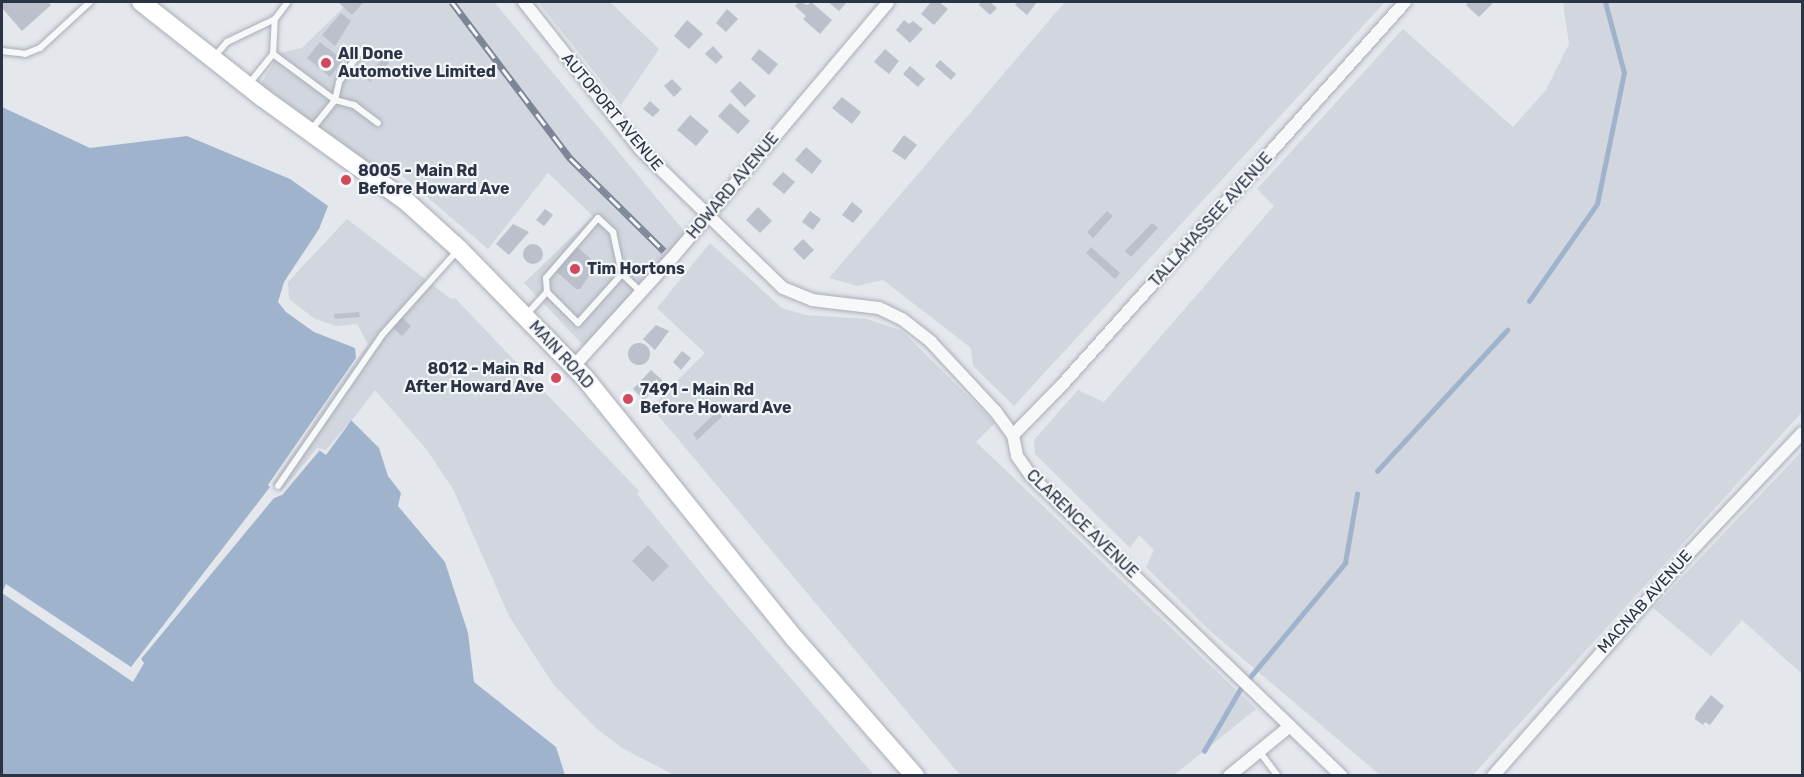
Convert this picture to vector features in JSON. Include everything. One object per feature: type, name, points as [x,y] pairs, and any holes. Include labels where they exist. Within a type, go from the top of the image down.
[{"type":"main road","name":"MAIN ROAD","points":[[141,2],[248,85],[311,129],[407,202],[459,249],[573,367],[795,639],[915,776]]},
{"type":"street","name":"AUTOPORT AVENUE","points":[[524,2],[612,116],[706,217]]},
{"type":"street","name":"HOWARD AVENUE","points":[[573,367],[706,217],[888,2]]},
{"type":"street","name":"TALLAHASSEE AVENUE","points":[[1013,435],[1062,385],[1405,2]]},
{"type":"street","name":"CLARENCE AVENUE","points":[[706,217],[783,288],[812,300],[872,305],[907,322],[960,370],[1013,435],[1017,456],[1030,476],[1342,776]]},
{"type":"street","name":"MACNAB AVENUE","points":[[1493,776],[1689,553],[1803,433]]},
{"type":"street","points":[[1229,776],[1290,726]]},
{"type":"lane","points":[[2,51],[26,54],[40,48],[90,2]]},
{"type":"lane","points":[[214,58],[227,42],[275,19],[288,2]]},
{"type":"lane","points":[[248,85],[273,54],[275,19]]},
{"type":"lane","points":[[311,129],[335,100],[339,82],[361,51]]},
{"type":"lane","points":[[273,54],[335,100],[354,105],[378,123]]},
{"type":"lane","points":[[622,274],[578,323],[548,292],[546,278],[598,218],[613,232],[622,274],[641,292]]},
{"type":"lane","points":[[278,486],[382,336],[459,249]]},
{"type":"lane","points":[[525,316],[548,292]]},
{"type":"lane","points":[[1259,751],[1278,776]]},
{"type":"shaded area","points":[[349,2],[494,2],[689,237],[586,348],[524,283],[593,216],[548,173],[488,249],[393,168],[361,162],[261,84],[279,53],[302,48]]},
{"type":"shaded area","points":[[538,2],[610,2],[659,49],[621,105]]},
{"type":"shaded area","points":[[1065,2],[1385,2],[1014,406],[973,366],[971,348],[883,280],[857,286],[829,278]]},
{"type":"shaded area","points":[[1563,2],[1802,2],[1802,412],[1473,775],[1380,775],[1209,630],[1146,567],[1154,550],[1139,535],[1130,548],[1035,454],[1034,440],[1078,390],[1104,402],[1274,206],[1257,189],[1403,29],[1513,127],[1546,90],[1569,44]]},
{"type":"shaded area","points":[[347,219],[451,299],[455,298],[639,491],[637,494],[708,582],[874,775],[674,775],[622,748],[596,728],[553,684],[509,616],[453,489],[427,450],[375,390],[326,455],[319,450],[282,495],[274,498],[268,485],[368,344],[357,324],[336,326],[315,319],[289,299],[288,282]]},
{"type":"shaded area","points":[[710,243],[782,308],[805,315],[867,319],[902,331],[995,423],[976,442],[1256,709],[1174,775],[960,775],[651,407],[705,353],[657,308]]},
{"type":"shaded area","points":[[1802,451],[1802,674],[1742,620],[1711,656],[1653,608]]},
{"type":"water","points":[[2,107],[90,148],[187,136],[290,179],[328,206],[319,229],[284,282],[278,302],[286,312],[314,332],[355,348],[356,358],[268,485],[282,495],[320,450],[326,454],[351,420],[379,448],[388,476],[401,493],[398,506],[445,562],[468,633],[474,682],[556,747],[565,775],[2,776]]},
{"type":"pier","points":[[348,371],[272,484],[281,492],[317,448],[326,450],[353,418],[326,455],[319,450],[282,495],[274,498],[141,659],[144,663],[133,682],[2,593],[6,584],[131,667],[270,487],[268,485]]},
{"type":"building","points":[[2,2],[48,2],[51,5],[22,31],[2,8]]},
{"type":"building","points":[[338,2],[364,2],[352,15]]},
{"type":"building","points":[[799,2],[808,5],[811,2],[832,20],[820,34],[803,19],[806,16],[795,6]]},
{"type":"building","points":[[828,2],[847,2],[839,11]]},
{"type":"building","points":[[931,2],[939,2],[948,9],[934,25],[921,14]]},
{"type":"building","points":[[981,2],[990,2],[997,8],[990,15],[979,5]]},
{"type":"building","points":[[1018,2],[1037,2],[1027,15],[1015,5]]},
{"type":"building","points":[[1469,2],[1494,2],[1479,17],[1466,5]]},
{"type":"building","points":[[727,9],[738,19],[726,32],[716,23]]},
{"type":"building","points":[[341,13],[351,21],[335,46],[322,35]]},
{"type":"building","points":[[687,20],[703,34],[689,49],[674,36]]},
{"type":"building","points":[[904,20],[909,24],[913,21],[923,29],[910,43],[896,30]]},
{"type":"building","points":[[320,42],[343,60],[330,77],[307,58]]},
{"type":"building","points":[[713,46],[723,57],[716,64],[705,54]]},
{"type":"building","points":[[759,49],[778,64],[769,75],[751,59]]},
{"type":"building","points":[[885,49],[899,61],[889,74],[874,62]]},
{"type":"building","points":[[384,58],[389,63],[370,82],[365,77]]},
{"type":"building","points":[[940,60],[956,74],[951,80],[935,66]]},
{"type":"building","points":[[910,66],[925,79],[918,87],[903,74]]},
{"type":"building","points":[[672,79],[682,89],[674,97],[664,86]]},
{"type":"building","points":[[740,81],[756,96],[745,107],[730,91]]},
{"type":"building","points":[[842,97],[861,112],[852,124],[832,108]]},
{"type":"building","points":[[650,101],[660,110],[653,117],[643,109]]},
{"type":"building","points":[[730,103],[750,121],[738,134],[718,116]]},
{"type":"building","points":[[690,115],[709,131],[696,146],[677,130]]},
{"type":"building","points":[[904,135],[917,145],[905,160],[892,151]]},
{"type":"building","points":[[806,147],[822,161],[812,174],[795,160]]},
{"type":"building","points":[[783,172],[795,182],[784,194],[772,184]]},
{"type":"building","points":[[852,202],[863,211],[853,223],[842,215]]},
{"type":"building","points":[[758,207],[772,221],[760,233],[746,220]]},
{"type":"building","points":[[545,209],[553,215],[544,226],[536,220]]},
{"type":"building","points":[[810,211],[821,219],[813,230],[802,222]]},
{"type":"building","points":[[1107,211],[1113,216],[1093,238],[1087,232]]},
{"type":"building","points":[[1152,223],[1158,228],[1131,257],[1125,251]]},
{"type":"building","points":[[513,224],[529,232],[509,255],[496,244]]},
{"type":"building","points":[[803,239],[814,250],[804,260],[793,249]]},
{"type":"building","points":[[529,244],[537,244],[543,250],[543,258],[537,264],[529,264],[523,258],[523,250]]},
{"type":"building","points":[[1091,247],[1120,273],[1115,279],[1086,253]]},
{"type":"building","name":"Tim Hortons","points":[[578,248],[597,264],[580,289],[576,289],[557,272],[557,267],[572,250]]},
{"type":"building","points":[[359,312],[360,317],[335,319],[334,314]]},
{"type":"building","points":[[401,317],[411,326],[402,336],[392,327]]},
{"type":"building","points":[[656,325],[669,331],[655,350],[643,339]]},
{"type":"building","points":[[635,343],[643,343],[650,350],[650,358],[643,365],[635,365],[628,358],[628,350]]},
{"type":"building","points":[[682,351],[691,358],[681,370],[673,362]]},
{"type":"building","points":[[651,370],[663,381],[644,400],[633,389]]},
{"type":"building","points":[[722,407],[727,412],[697,440],[693,434]]},
{"type":"building","points":[[648,545],[669,566],[653,582],[632,561]]},
{"type":"building","points":[[1711,695],[1724,706],[1710,725],[1705,722],[1703,725],[1695,719],[1696,714]]},
{"type":"waterway","points":[[1529,301],[1597,204],[1624,73],[1605,2]]},
{"type":"waterway","points":[[1377,471],[1507,330]]},
{"type":"waterway","points":[[1246,682],[1345,563],[1357,494]]},
{"type":"waterway","points":[[1204,751],[1242,686]]},
{"type":"railway","points":[[452,2],[570,158],[664,251]]},
{"type":"place","name":"All Done Automotive Limited","points":[[326,63]]},
{"type":"place","name":"8005 - Main Rd Before Howard Ave","points":[[346,180]]},
{"type":"place","name":"Tim Hortons","points":[[575,269]]},
{"type":"place","name":"8012 - Main Rd After Howard Ave","points":[[556,378]]},
{"type":"place","name":"7491 - Main Rd Before Howard Ave","points":[[628,399]]}]
